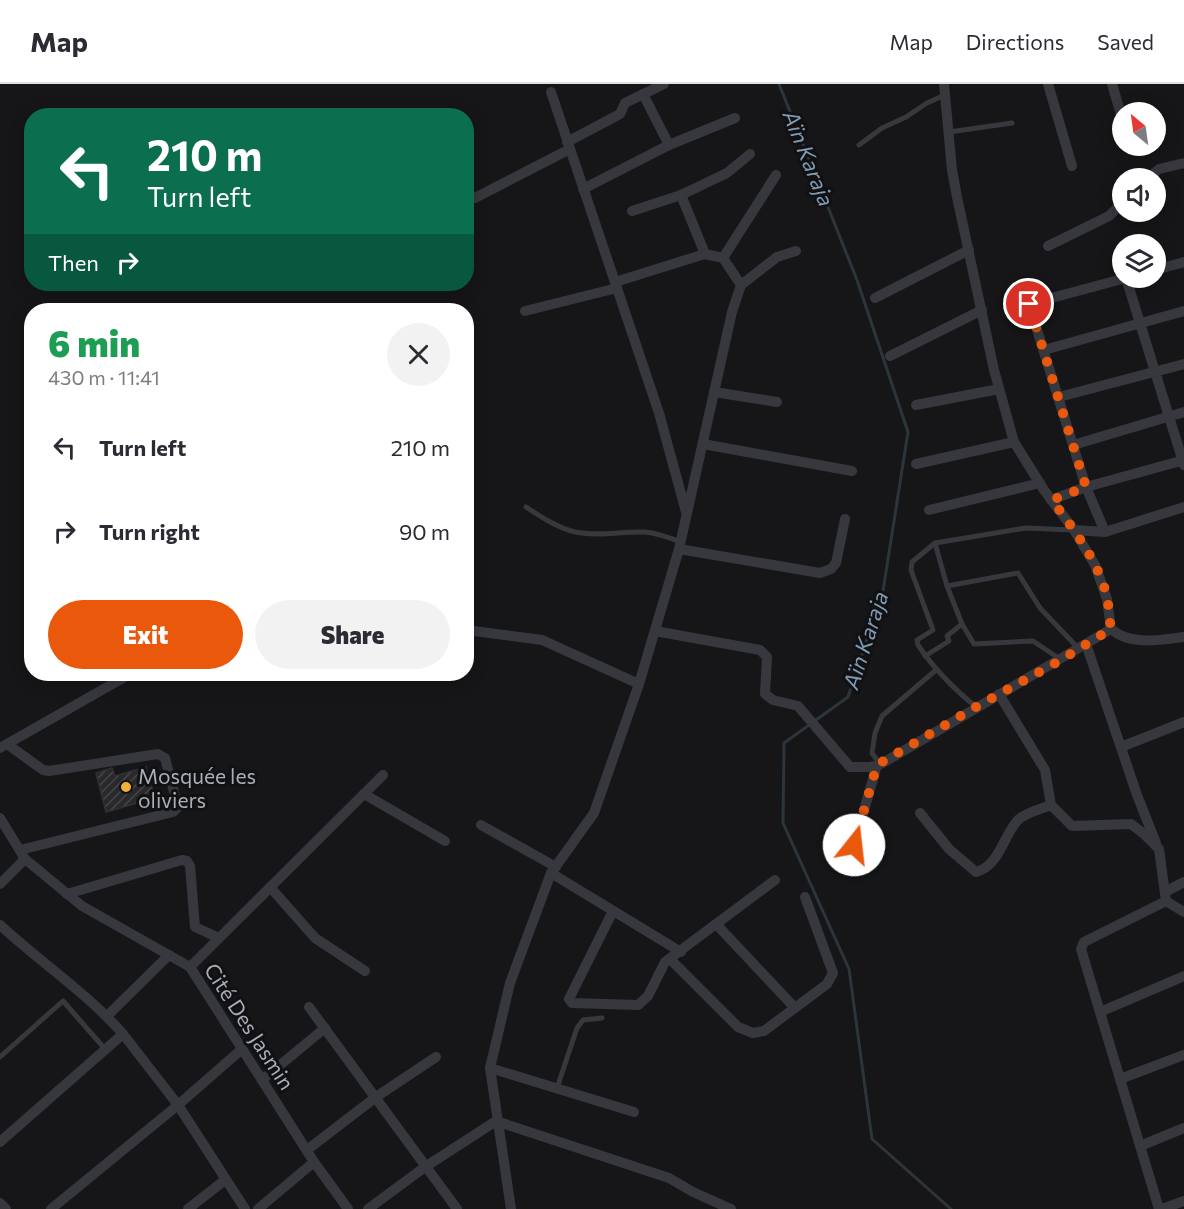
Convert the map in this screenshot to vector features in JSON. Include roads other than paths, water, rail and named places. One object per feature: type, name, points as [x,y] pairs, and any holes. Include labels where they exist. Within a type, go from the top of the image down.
[{"type":"street","points":[[474,198],[620,114],[625,103],[664,84]]},
{"type":"street","points":[[1048,84],[1072,166]]},
{"type":"street","points":[[1112,84],[1117,102]]},
{"type":"street","points":[[945,90],[952,170],[999,389],[1014,442],[1095,565],[1107,598],[1111,629],[1118,635],[1134,639],[1157,641],[1184,637]]},
{"type":"street","points":[[551,92],[659,413],[687,516]]},
{"type":"street","points":[[643,94],[669,145]]},
{"type":"street","points":[[583,189],[669,145],[735,118]]},
{"type":"street","points":[[632,212],[681,195],[727,173],[750,154]]},
{"type":"street","points":[[1163,168],[1184,163]]},
{"type":"street","points":[[723,258],[776,175]]},
{"type":"street","points":[[681,195],[705,254]]},
{"type":"street","points":[[1048,246],[1112,213]]},
{"type":"street","points":[[512,1209],[489,1068],[510,983],[553,870],[594,813],[639,684],[680,545],[732,312],[741,285],[777,257],[796,250]]},
{"type":"street","points":[[875,298],[969,250]]},
{"type":"street","points":[[525,311],[616,285],[705,254],[723,258],[741,285]]},
{"type":"street","points":[[1166,267],[1184,262]]},
{"type":"street","points":[[1105,532],[1086,487],[1029,304],[1112,282]]},
{"type":"street","points":[[1052,500],[1086,487],[1184,461],[1129,288]]},
{"type":"street","points":[[890,356],[982,310]]},
{"type":"street","points":[[1044,350],[1184,311]]},
{"type":"street","points":[[1059,397],[1184,363]]},
{"type":"street","points":[[916,405],[999,389]]},
{"type":"street","points":[[714,392],[777,402]]},
{"type":"street","points":[[1073,445],[1184,412]]},
{"type":"street","points":[[916,464],[1014,442]]},
{"type":"street","points":[[703,444],[852,471]]},
{"type":"street","points":[[928,510],[1040,483]]},
{"type":"street","points":[[1074,530],[1105,532],[1184,507]]},
{"type":"street","points":[[680,545],[820,573],[831,569],[836,563],[845,519]]},
{"type":"street","points":[[655,631],[760,650],[767,657],[765,694],[773,700],[802,709],[850,767],[870,767],[1061,660],[1111,629]]},
{"type":"street","points":[[474,631],[542,640],[639,684]]},
{"type":"street","points":[[1082,646],[1158,849],[1165,896],[1184,912]]},
{"type":"street","points":[[0,884],[22,855],[173,812],[178,807],[165,759],[158,754],[49,771],[43,770],[3,746],[118,681]]},
{"type":"street","points":[[999,694],[1045,770],[1051,805],[1072,826],[1131,824],[1158,849]]},
{"type":"street","points":[[1121,747],[1184,722]]},
{"type":"street","points":[[854,845],[879,764]]},
{"type":"street","points":[[190,967],[383,775]]},
{"type":"street","points":[[364,794],[445,841]]},
{"type":"street","points":[[920,813],[948,849],[976,872],[985,870],[1018,820],[1051,805]]},
{"type":"street","name":"Cité Des Jasmin","points":[[0,818],[22,855],[82,906],[190,967],[314,1162],[348,1209]]},
{"type":"street","points":[[482,825],[613,911],[681,952]]},
{"type":"street","points":[[67,894],[182,860],[187,861],[190,866],[195,927],[219,939]]},
{"type":"street","points":[[613,911],[569,999],[572,1003],[639,1005],[648,996],[665,962],[775,880]]},
{"type":"street","points":[[1184,882],[1165,896],[1084,942],[1081,949],[1161,1209],[1184,1201]]},
{"type":"street","points":[[270,887],[315,938],[365,971]]},
{"type":"street","points":[[670,959],[738,1027],[753,1033],[764,1031],[827,984],[833,973],[805,897]]},
{"type":"street","points":[[0,925],[107,1016],[123,1034],[178,1105],[245,1209]]},
{"type":"street","points":[[717,925],[795,1008]]},
{"type":"street","points":[[107,1016],[169,955]]},
{"type":"street","points":[[1100,1012],[1184,976]]},
{"type":"street","points":[[309,1007],[458,1209]]},
{"type":"street","points":[[262,1080],[325,1028]]},
{"type":"street","points":[[0,1142],[123,1034]]},
{"type":"street","points":[[51,1209],[178,1105],[242,1049]]},
{"type":"street","points":[[1120,1079],[1184,1055]]},
{"type":"street","points":[[307,1150],[376,1097],[436,1057]]},
{"type":"street","points":[[489,1068],[634,1112]]},
{"type":"street","points":[[368,1209],[425,1167],[496,1121]]},
{"type":"street","points":[[496,1121],[669,1178],[731,1209]]},
{"type":"street","points":[[1140,1146],[1184,1128]]},
{"type":"street","points":[[258,1209],[314,1162]]},
{"type":"street","points":[[188,1209],[225,1180]]},
{"type":"street","points":[[0,1203],[6,1209]]},
{"type":"lane","points":[[859,145],[882,128],[906,117],[945,90]]},
{"type":"lane","points":[[949,132],[1012,123]]},
{"type":"lane","points":[[526,507],[545,519],[574,532],[595,534],[646,532],[661,534],[680,545]]},
{"type":"lane","points":[[976,707],[936,670],[918,645],[918,640],[933,630],[911,570],[912,562],[935,543],[1026,528],[1074,530]]},
{"type":"lane","points":[[935,543],[947,586],[962,624],[974,644],[1033,641],[1061,660]]},
{"type":"lane","points":[[947,586],[1018,573],[1040,608],[1082,646]]},
{"type":"lane","points":[[925,656],[949,641],[947,636],[962,624]]},
{"type":"lane","points":[[879,764],[872,753],[875,733],[882,716],[936,670]]},
{"type":"lane","points":[[0,1057],[63,1001],[105,1049]]},
{"type":"lane","points":[[556,1088],[577,1028],[583,1020],[602,1018]]},
{"type":"waterway","name":"Aïn Karaja","points":[[779,84],[857,280],[908,432],[883,591],[848,697],[784,743],[783,823],[849,969],[872,1139],[951,1209]]},
{"type":"place","name":"Mosquée les oliviers","points":[[126,787]]}]
